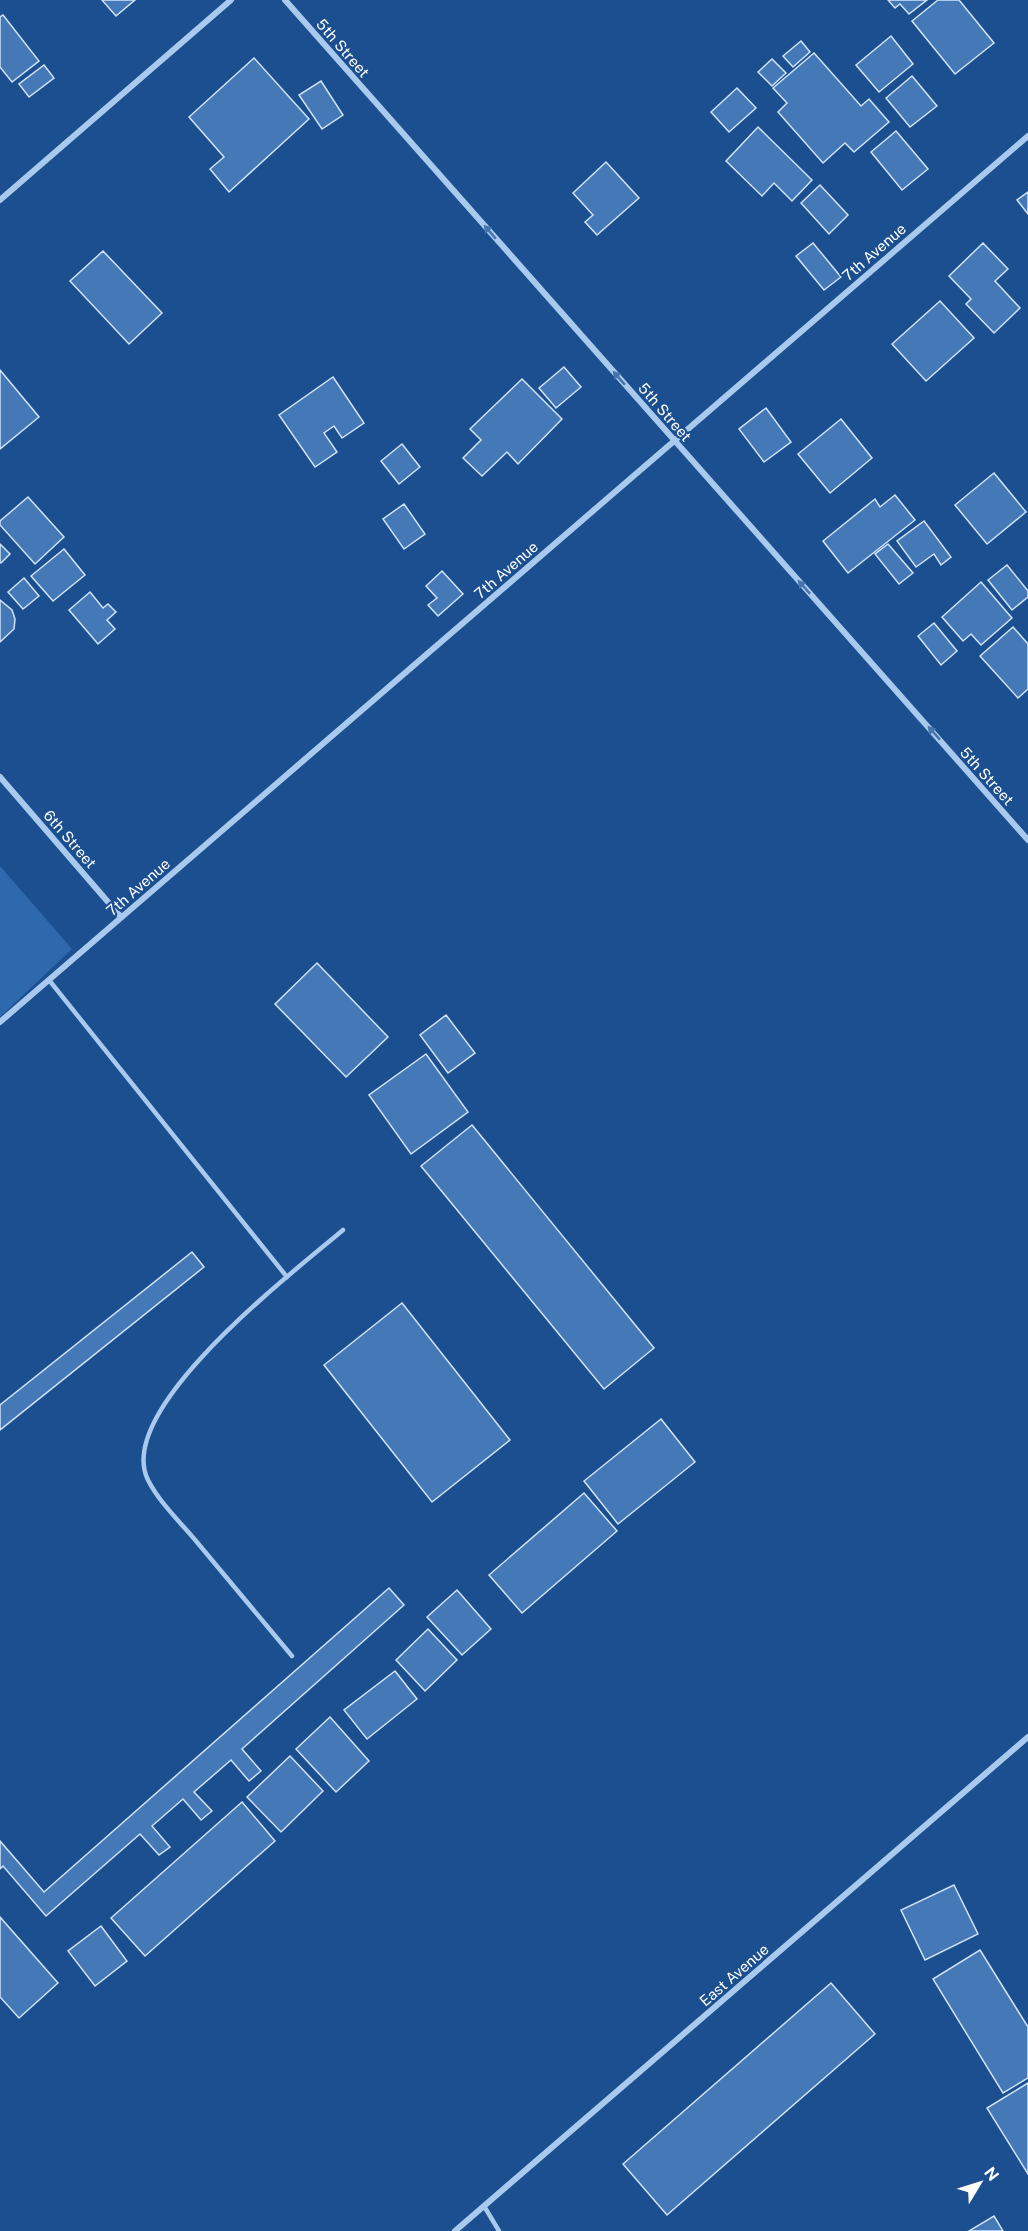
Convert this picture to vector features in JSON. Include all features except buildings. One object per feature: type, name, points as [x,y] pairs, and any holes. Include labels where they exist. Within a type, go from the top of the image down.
[{"type":"street","points":[[0,200],[231,0]]},
{"type":"street","name":"5th Street","points":[[285,0],[1028,840]]},
{"type":"street","name":"7th Avenue","points":[[0,1022],[1028,136]]},
{"type":"street","name":"6th Street","points":[[0,777],[121,917]]},
{"type":"street","name":"East Avenue","points":[[455,2231],[1028,1737]]},
{"type":"lane","points":[[49,980],[287,1277]]},
{"type":"lane","points":[[292,1656],[175,1516],[148,1480],[142,1458],[151,1425],[176,1388],[225,1332],[343,1230]]},
{"type":"lane","points":[[484,2206],[499,2231]]},
{"type":"shaded area","points":[[0,866],[72,949],[0,1017]]}]
